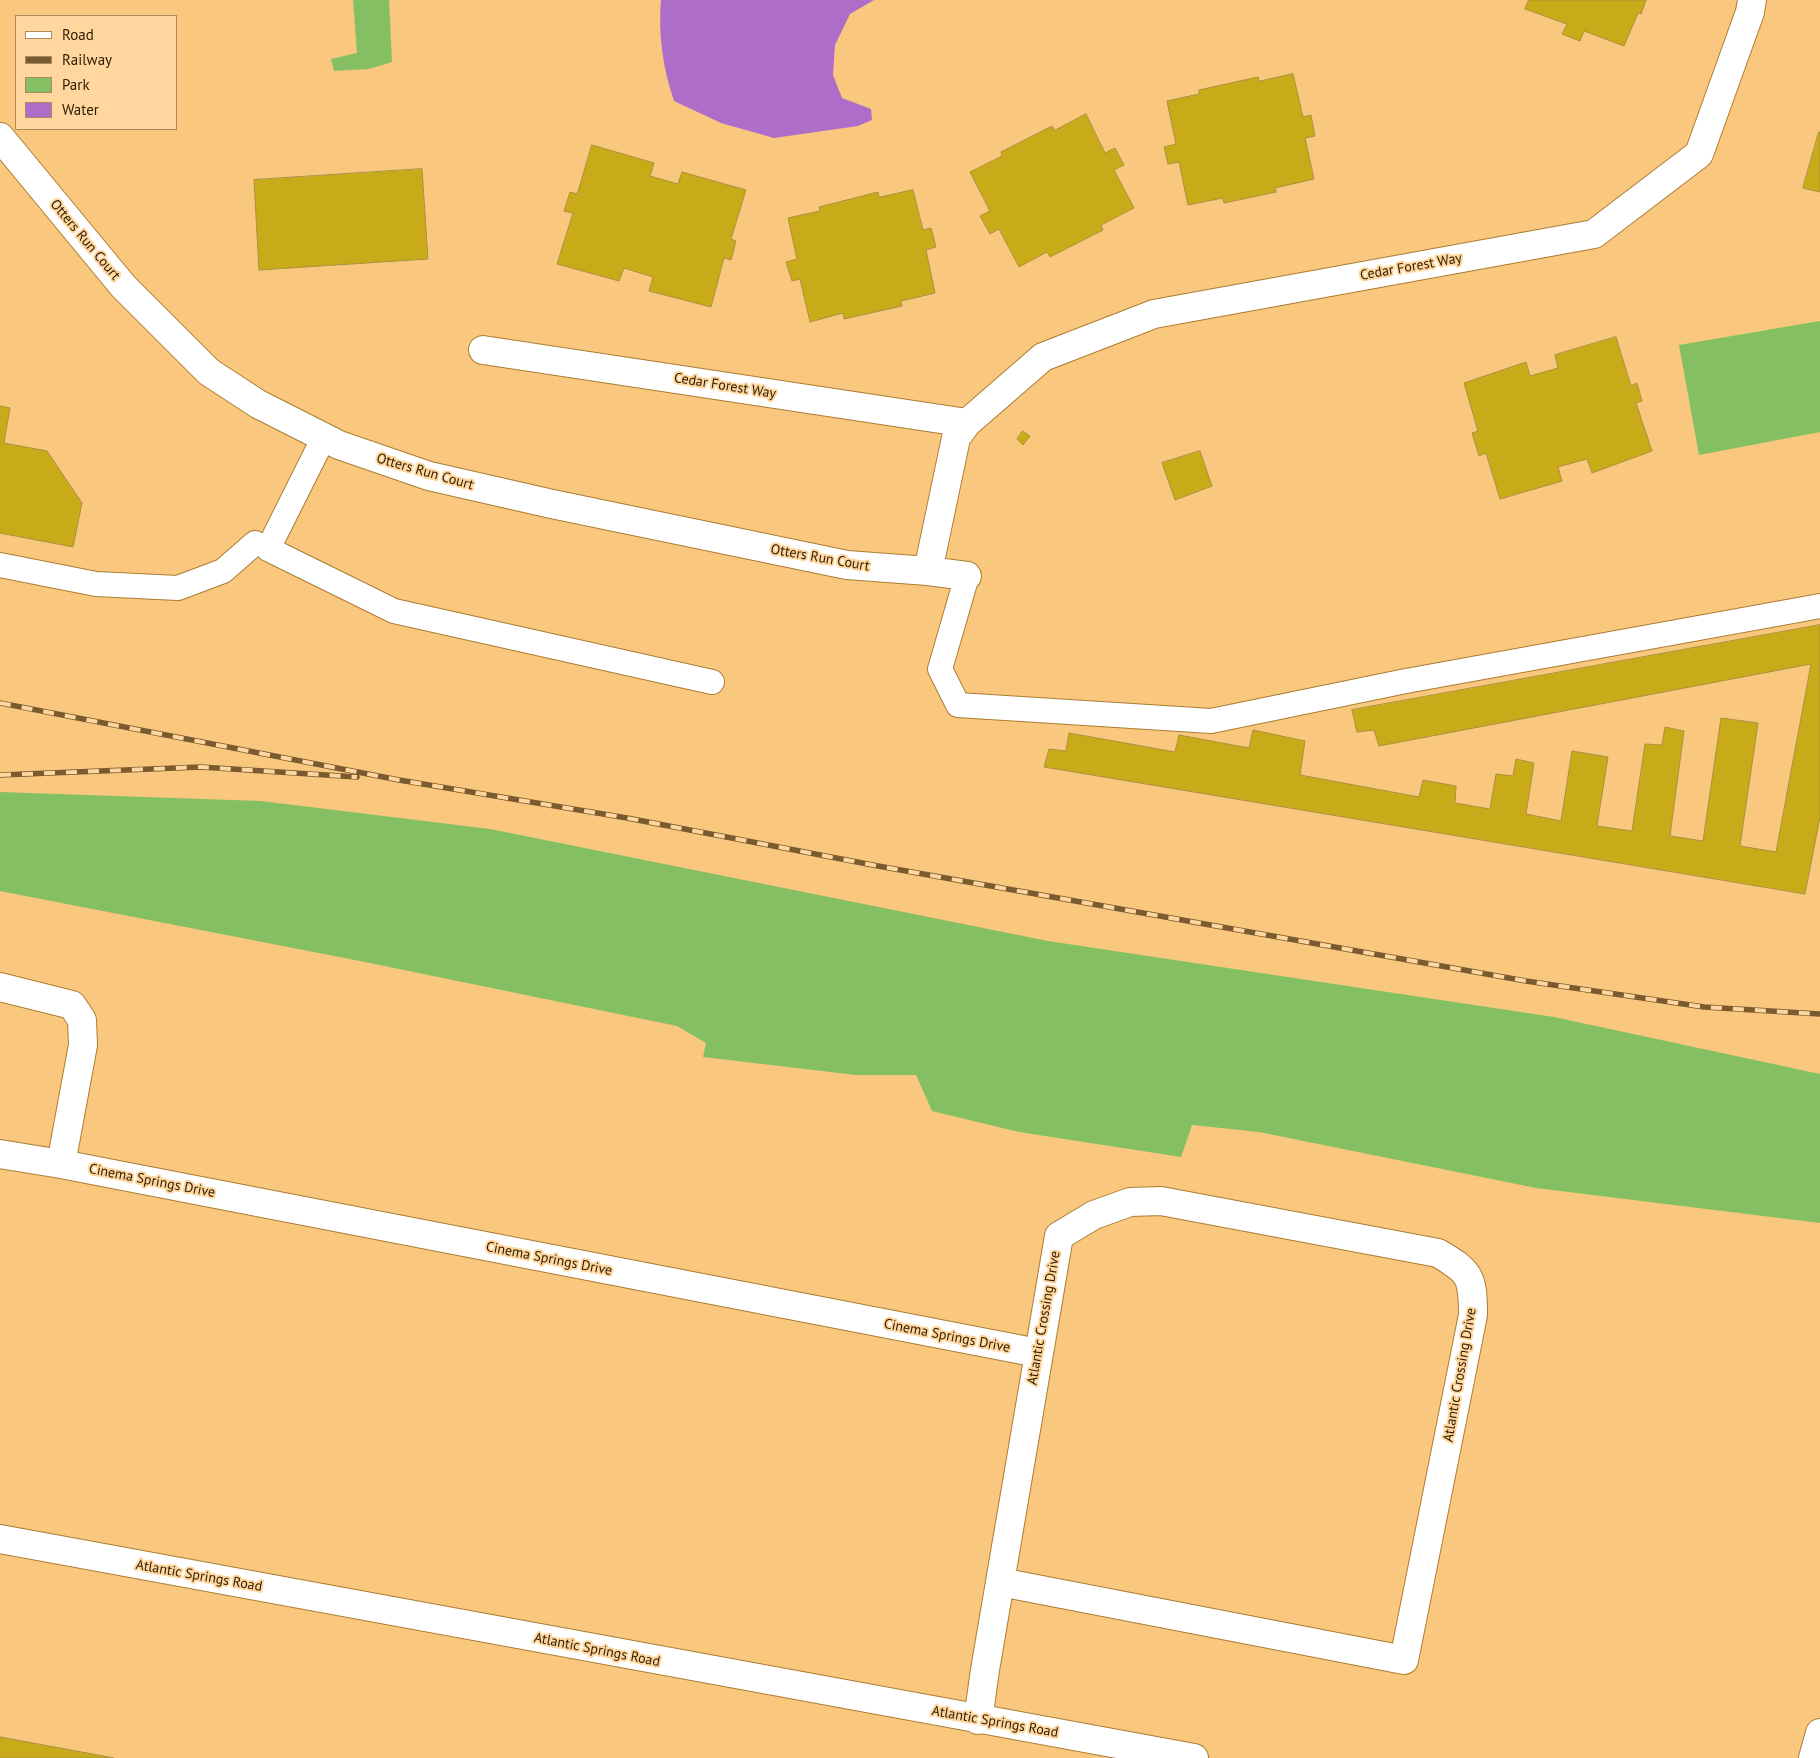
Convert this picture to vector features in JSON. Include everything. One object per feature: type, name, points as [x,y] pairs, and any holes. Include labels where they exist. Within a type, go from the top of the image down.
[{"type":"street","name":"Cedar Forest Way","points":[[928,571],[956,438],[967,422],[1043,357],[1154,314],[1594,234],[1699,154],[1750,12],[1752,0]]},
{"type":"street","name":"Otters Run Court","points":[[0,137],[123,286],[209,372],[258,404],[340,445],[429,476],[552,504],[847,565],[967,576]]},
{"type":"street","name":"Cedar Forest Way","points":[[483,350],[967,422]]},
{"type":"street","points":[[0,987],[72,1005],[82,1020],[83,1045],[61,1164]]},
{"type":"street","name":"Cinema Springs Drive","points":[[0,1154],[61,1164],[1038,1353]]},
{"type":"street","name":"Atlantic Crossing Drive","points":[[978,1720],[1000,1582],[1038,1353],[1059,1236],[1094,1215],[1130,1202],[1161,1201],[1438,1253],[1463,1268],[1473,1290],[1473,1315],[1404,1660],[1000,1582]]},
{"type":"street","name":"Atlantic Springs Road","points":[[0,1539],[978,1720],[1194,1758]]},
{"type":"street","points":[[1813,1758],[1820,1733]]},
{"type":"lane","points":[[324,437],[268,550],[394,611],[712,682]]},
{"type":"lane","points":[[0,565],[96,584],[178,588],[223,571],[255,543]]},
{"type":"lane","points":[[967,576],[940,669],[958,705],[1211,721],[1416,680],[1820,606]]},
{"type":"green space","points":[[353,0],[389,0],[392,62],[369,69],[334,71],[331,59],[357,53]]},
{"type":"green space","points":[[1820,321],[1820,432],[1699,455],[1679,345]]},
{"type":"green space","points":[[0,792],[261,801],[490,829],[1048,941],[1554,1017],[1820,1074],[1820,1223],[1536,1188],[1259,1132],[1192,1125],[1181,1157],[1019,1132],[932,1111],[916,1075],[856,1075],[703,1057],[706,1043],[677,1026],[360,961],[0,891]]},
{"type":"water","points":[[661,0],[874,0],[850,14],[835,45],[833,75],[842,98],[871,109],[872,120],[858,126],[774,138],[721,123],[674,101],[662,51],[660,26]]},
{"type":"building","points":[[1529,0],[1646,0],[1641,14],[1638,13],[1624,46],[1584,31],[1580,41],[1562,34],[1567,24],[1525,9]]},
{"type":"building","points":[[1293,74],[1303,117],[1311,115],[1315,136],[1305,138],[1314,179],[1275,188],[1276,192],[1224,203],[1223,198],[1188,205],[1179,162],[1168,164],[1164,147],[1176,144],[1167,101],[1199,94],[1199,90],[1258,77],[1259,81]]},
{"type":"building","points":[[1086,114],[1105,153],[1115,148],[1124,165],[1114,170],[1134,208],[1101,225],[1103,230],[1050,257],[1047,252],[1019,267],[999,229],[990,234],[980,216],[990,211],[970,172],[1002,156],[1001,152],[1052,126],[1055,130]]},
{"type":"building","points":[[1820,132],[1820,192],[1803,188]]},
{"type":"building","points":[[592,145],[654,163],[650,176],[678,184],[682,172],[746,190],[731,239],[736,241],[731,260],[724,258],[711,307],[649,291],[653,277],[624,268],[619,281],[557,264],[573,213],[564,211],[570,192],[577,194]]},
{"type":"building","points":[[422,169],[428,259],[259,270],[254,180]]},
{"type":"building","points":[[913,190],[923,230],[931,228],[936,247],[926,250],[935,293],[901,301],[902,306],[844,319],[843,313],[810,322],[800,279],[792,281],[786,262],[797,259],[788,218],[820,211],[819,207],[878,192],[879,197]]},
{"type":"building","points":[[1616,337],[1631,386],[1637,383],[1642,401],[1636,403],[1652,451],[1592,473],[1587,459],[1558,467],[1562,481],[1500,499],[1486,453],[1479,456],[1472,433],[1478,431],[1464,383],[1526,362],[1530,376],[1558,368],[1555,355]]},
{"type":"building","points":[[0,406],[10,408],[4,443],[47,451],[82,503],[73,547],[0,533]]},
{"type":"building","points":[[1023,431],[1030,436],[1023,445],[1017,439]]},
{"type":"building","points":[[1200,451],[1212,486],[1175,500],[1162,463]]},
{"type":"building","points":[[1820,625],[1820,817],[1805,894],[1044,767],[1049,749],[1066,751],[1069,733],[1175,752],[1179,735],[1249,748],[1253,730],[1305,741],[1300,775],[1419,797],[1423,780],[1456,786],[1455,803],[1490,809],[1496,774],[1513,776],[1516,759],[1534,763],[1526,814],[1561,821],[1572,751],[1608,757],[1597,826],[1632,831],[1645,744],[1662,745],[1665,727],[1684,731],[1670,836],[1703,841],[1721,718],[1758,723],[1740,846],[1776,852],[1811,664],[1379,746],[1374,730],[1357,732],[1352,710]]},
{"type":"building","points":[[0,1737],[114,1758],[0,1758]]},
{"type":"railway","points":[[0,703],[399,780],[627,818],[878,866],[1526,981],[1704,1007],[1820,1014]]},
{"type":"railway","points":[[0,775],[201,767],[357,777]]}]
